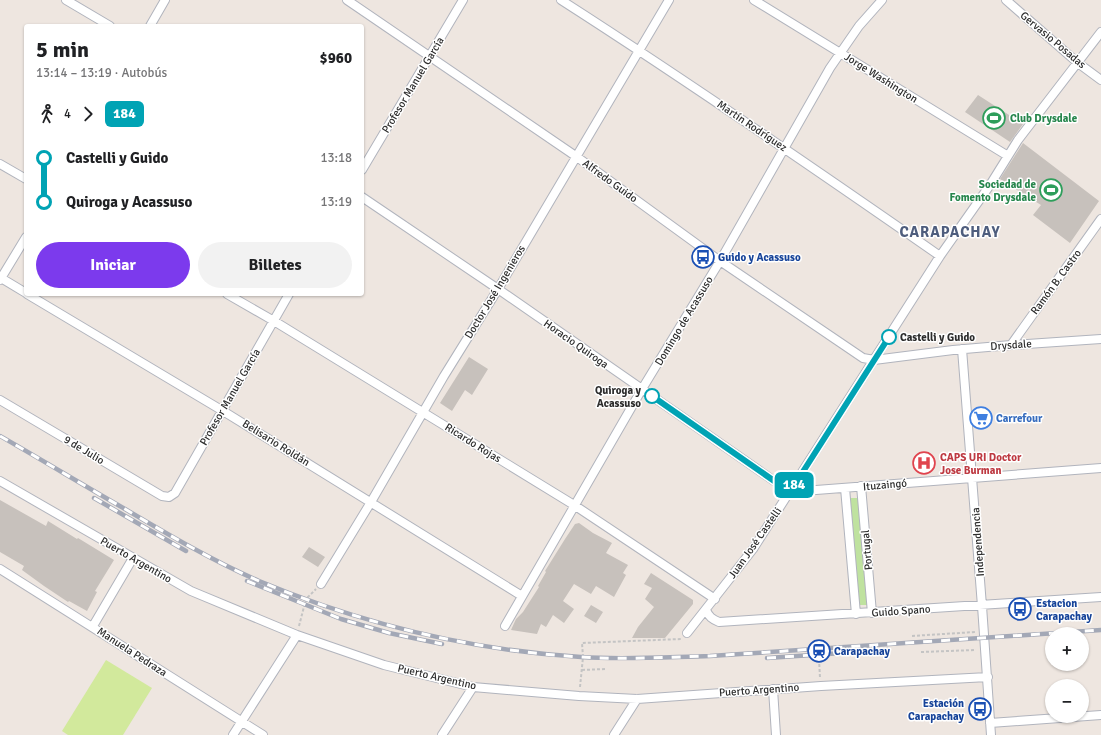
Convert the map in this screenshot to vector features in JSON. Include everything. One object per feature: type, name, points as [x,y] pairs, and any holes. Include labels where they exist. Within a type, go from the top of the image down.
[{"type":"street","points":[[66,0],[107,24]]},
{"type":"street","points":[[151,24],[165,0]]},
{"type":"street","name":"Alfredo Guido","points":[[347,0],[577,157],[720,261],[863,358],[874,360]]},
{"type":"street","name":"Profesor Manuel García","points":[[364,167],[463,0]]},
{"type":"street","name":"Martín Rodríguez","points":[[561,0],[784,147],[940,256]]},
{"type":"street","name":"Doctor José Ingenieros","points":[[320,584],[371,502],[444,376],[577,157],[669,0]]},
{"type":"street","name":"Jorge Washington","points":[[754,0],[1008,156]]},
{"type":"street","name":"Domingo de Acassuso","points":[[505,626],[574,505],[642,389],[720,261],[784,147],[840,53],[859,26],[882,0]]},
{"type":"street","name":"Gervasio Posadas","points":[[1006,0],[1078,63],[1101,80]]},
{"type":"street","name":"Juan José Castelli","points":[[687,633],[753,549],[940,256],[990,185],[1018,140],[1101,32]]},
{"type":"street","points":[[0,164],[24,178]]},
{"type":"street","name":"Horacio Quiroga","points":[[364,198],[498,289],[790,492]]},
{"type":"street","name":"Ramón B. Castro","points":[[1012,344],[1101,220]]},
{"type":"street","points":[[1,279],[24,240]]},
{"type":"street","name":"Belisario Roldán","points":[[1,279],[24,292]]},
{"type":"street","name":"Belisario Roldán","points":[[30,296],[223,411],[522,596]]},
{"type":"street","name":"Ricardo Rojas","points":[[230,296],[424,412],[574,505],[715,599]]},
{"type":"street","name":"Profesor Manuel García","points":[[169,498],[174,493],[223,411],[289,296]]},
{"type":"street","name":"Drysdale","points":[[874,360],[1012,344],[1101,340]]},
{"type":"street","name":"Independencia","points":[[962,349],[986,650],[991,735]]},
{"type":"street","name":"9 de Julio","points":[[0,400],[162,496],[169,498]]},
{"type":"street","name":"Ituzaingó","points":[[790,492],[1101,468]]},
{"type":"street","name":"Puerto Argentino","points":[[0,481],[191,591],[297,634],[384,665],[473,687],[579,696],[637,699],[773,689],[988,677]]},
{"type":"street","name":"Portugal","points":[[861,486],[872,613]]},
{"type":"street","name":"Portugal","points":[[845,488],[856,614]]},
{"type":"street","points":[[93,626],[133,558]]},
{"type":"street","name":"Manuela Pedraza","points":[[0,569],[93,626],[263,735]]},
{"type":"street","name":"Guido Spano","points":[[706,610],[712,619],[718,622],[982,606],[1101,597]]},
{"type":"street","points":[[233,735],[297,634]]},
{"type":"street","points":[[442,735],[473,687]]},
{"type":"street","points":[[773,689],[776,735]]},
{"type":"street","points":[[614,735],[637,699]]},
{"type":"street","points":[[990,723],[1101,715]]},
{"type":"path","points":[[297,634],[306,599],[320,584]]},
{"type":"path","points":[[912,636],[984,631]]},
{"type":"path","points":[[579,696],[582,670],[582,642],[683,639],[687,633]]},
{"type":"path","points":[[921,652],[986,650]]},
{"type":"path","points":[[819,659],[821,686]]},
{"type":"path","points":[[582,670],[605,668]]},
{"type":"green space","points":[[849,498],[859,498],[869,605],[859,605]]},
{"type":"green space","points":[[106,660],[152,688],[123,735],[68,735],[62,731]]},
{"type":"building","name":"Club Drysdale","points":[[978,95],[1023,124],[1010,142],[965,112]]},
{"type":"building","name":"Sociedad de Fomento Drysdale","points":[[1023,143],[1099,201],[1070,243],[1033,215],[1041,205],[1000,179]]},
{"type":"building","points":[[469,357],[488,369],[472,395],[465,390],[452,411],[440,403]]},
{"type":"building","points":[[0,500],[46,526],[48,521],[114,560],[95,591],[97,592],[87,611],[69,601],[68,602],[44,586],[22,570],[24,566],[0,552]]},
{"type":"building","points":[[579,523],[593,533],[612,543],[606,553],[628,565],[623,573],[626,575],[614,597],[596,586],[591,594],[574,584],[563,601],[574,609],[564,623],[553,615],[546,627],[541,624],[537,634],[511,630],[516,619],[523,612],[539,587],[538,586],[546,572],[545,571],[565,539],[575,524]]},
{"type":"building","points":[[309,547],[325,557],[318,567],[302,557]]},
{"type":"building","points":[[651,573],[693,600],[693,604],[665,638],[632,638],[638,627],[654,607],[645,599],[652,588],[644,584]]},
{"type":"building","points":[[591,605],[603,612],[596,623],[584,616]]},
{"type":"railway","points":[[0,436],[175,538],[225,565],[259,581],[337,610],[377,622],[457,641],[498,648],[581,657],[646,658],[710,656],[1101,630]]},
{"type":"railway","points":[[94,498],[186,551]]},
{"type":"railway","points":[[247,581],[341,619],[389,633],[442,644]]},
{"type":"railway","points":[[767,658],[888,650]]},
{"type":"bus line","name":"184","points":[[652,396],[790,492],[889,337]]},
{"type":"place","name":"Club Drysdale","points":[[994,118]]},
{"type":"place","name":"Sociedad de Fomento Drysdale","points":[[1051,190]]},
{"type":"place","name":"Guido y Acassuso","points":[[703,257]]},
{"type":"place","name":"Castelli y Guido","points":[[889,337]]},
{"type":"place","name":"Quiroga y Acassuso","points":[[652,396]]},
{"type":"place","name":"Carrefour","points":[[981,418]]},
{"type":"place","name":"CAPS URI Doctor Jose Burman","points":[[924,463]]},
{"type":"place","name":"Estacion Carapachay","points":[[1020,609]]},
{"type":"place","name":"Carapachay","points":[[819,651]]},
{"type":"place","name":"Estación Carapachay","points":[[980,709]]},
{"type":"district","name":"CARAPACHAY","points":[[950,232]]}]
